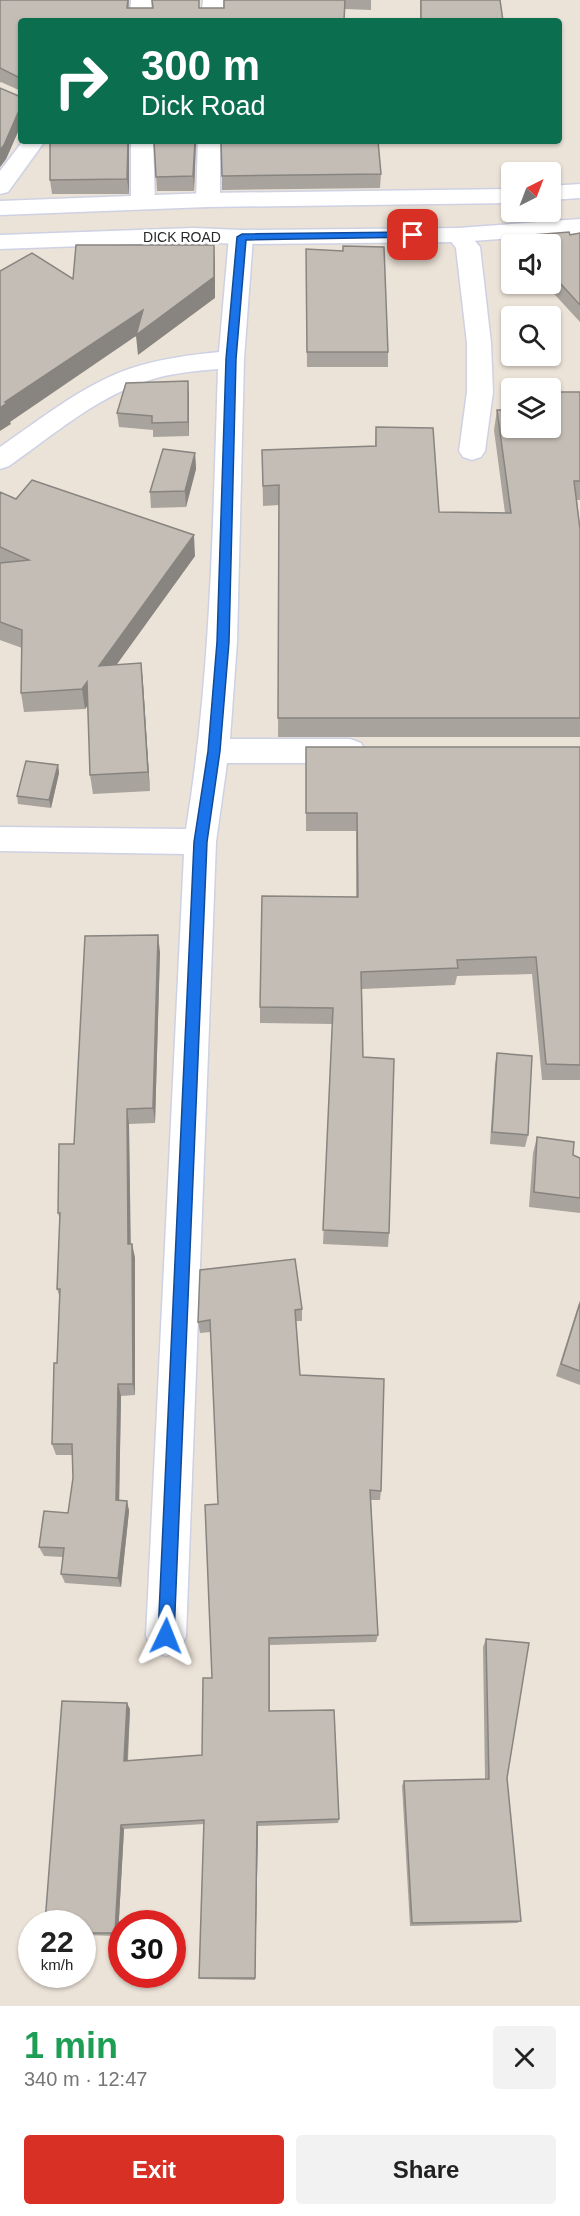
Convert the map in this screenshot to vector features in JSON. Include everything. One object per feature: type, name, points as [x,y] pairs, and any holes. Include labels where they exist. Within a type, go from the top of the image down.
[{"type":"street","points":[[141,0],[141,18]]},
{"type":"street","points":[[212,18],[213,0]]},
{"type":"street","points":[[0,187],[32,144]]},
{"type":"street","points":[[142,144],[143,202]]},
{"type":"street","points":[[208,200],[209,144]]},
{"type":"street","points":[[561,192],[580,191]]},
{"type":"street","points":[[0,208],[208,200],[501,196]]},
{"type":"street","name":"DICK ROAD","points":[[0,242],[193,235],[242,237],[458,235],[580,226]]},
{"type":"street","points":[[458,235],[468,247],[479,343],[480,392],[472,451]]},
{"type":"street","points":[[166,1636],[200,842],[214,751],[223,642],[231,359],[242,237]]},
{"type":"street","points":[[0,460],[89,399],[129,378],[166,368],[231,359]]},
{"type":"street","points":[[214,751],[378,751]]},
{"type":"street","points":[[0,839],[200,842]]},
{"type":"building","points":[[0,0],[128,0],[127,8],[153,8],[152,0],[199,0],[199,8],[224,8],[224,0],[345,0],[344,18],[18,18],[18,77],[0,68]]},
{"type":"building","points":[[421,0],[500,0],[503,18],[421,18]]},
{"type":"building","points":[[0,88],[18,96],[18,113],[0,150]]},
{"type":"building","points":[[50,144],[128,144],[127,179],[50,180]]},
{"type":"building","points":[[154,144],[195,144],[193,176],[156,177]]},
{"type":"building","points":[[221,144],[378,144],[381,174],[222,176]]},
{"type":"building","points":[[580,233],[580,305],[561,284],[561,234],[545,234]]},
{"type":"building","points":[[76,245],[214,245],[214,277],[136,335],[143,310],[5,402],[7,403],[0,408],[0,271],[32,253],[73,279]]},
{"type":"building","points":[[343,246],[384,247],[388,352],[307,352],[306,249],[343,251]]},
{"type":"building","points":[[188,381],[188,422],[152,423],[152,416],[117,413],[126,383]]},
{"type":"building","points":[[561,392],[580,392],[580,481],[574,481],[580,529],[580,718],[278,718],[279,485],[263,486],[262,450],[376,446],[376,427],[433,428],[439,512],[511,513],[497,410],[501,410],[501,438],[561,438]]},
{"type":"building","points":[[163,449],[195,453],[185,491],[150,492]]},
{"type":"building","points":[[32,480],[194,535],[99,666],[141,663],[148,772],[90,775],[87,682],[82,689],[21,693],[22,630],[0,622],[0,563],[29,560],[0,547],[0,492],[16,499]]},
{"type":"building","points":[[306,747],[580,747],[580,1065],[546,1064],[536,957],[457,960],[458,968],[361,972],[363,1057],[394,1059],[389,1233],[323,1230],[333,1008],[260,1007],[262,896],[358,897],[357,813],[306,813]]},
{"type":"building","points":[[26,761],[58,765],[49,800],[17,796]]},
{"type":"building","points":[[158,935],[153,1108],[127,1109],[128,1244],[132,1244],[133,1384],[118,1384],[116,1500],[127,1501],[118,1578],[61,1574],[64,1548],[39,1547],[44,1511],[68,1513],[73,1478],[72,1444],[52,1444],[54,1363],[57,1363],[60,1289],[57,1289],[60,1213],[58,1213],[59,1144],[74,1144],[85,936]]},
{"type":"building","points":[[497,1053],[532,1056],[528,1135],[492,1132]]},
{"type":"building","points":[[537,1137],[574,1142],[573,1155],[580,1158],[580,1198],[534,1192]]},
{"type":"building","points":[[295,1259],[302,1309],[295,1310],[300,1375],[384,1379],[381,1491],[370,1490],[378,1635],[269,1638],[269,1711],[334,1710],[339,1819],[257,1822],[255,1978],[199,1978],[204,1820],[121,1825],[116,1910],[108,1910],[108,1933],[96,1933],[96,1910],[46,1910],[62,1701],[127,1703],[124,1761],[202,1755],[203,1678],[212,1678],[205,1505],[218,1504],[210,1320],[198,1322],[200,1270]]},
{"type":"building","points":[[580,1303],[580,1371],[561,1364]]},
{"type":"building","points":[[486,1639],[529,1643],[507,1778],[521,1921],[412,1923],[404,1781],[489,1779]]},
{"type":"route","points":[[166,1636],[200,842],[214,751],[223,642],[231,359],[242,237],[413,235]]}]
